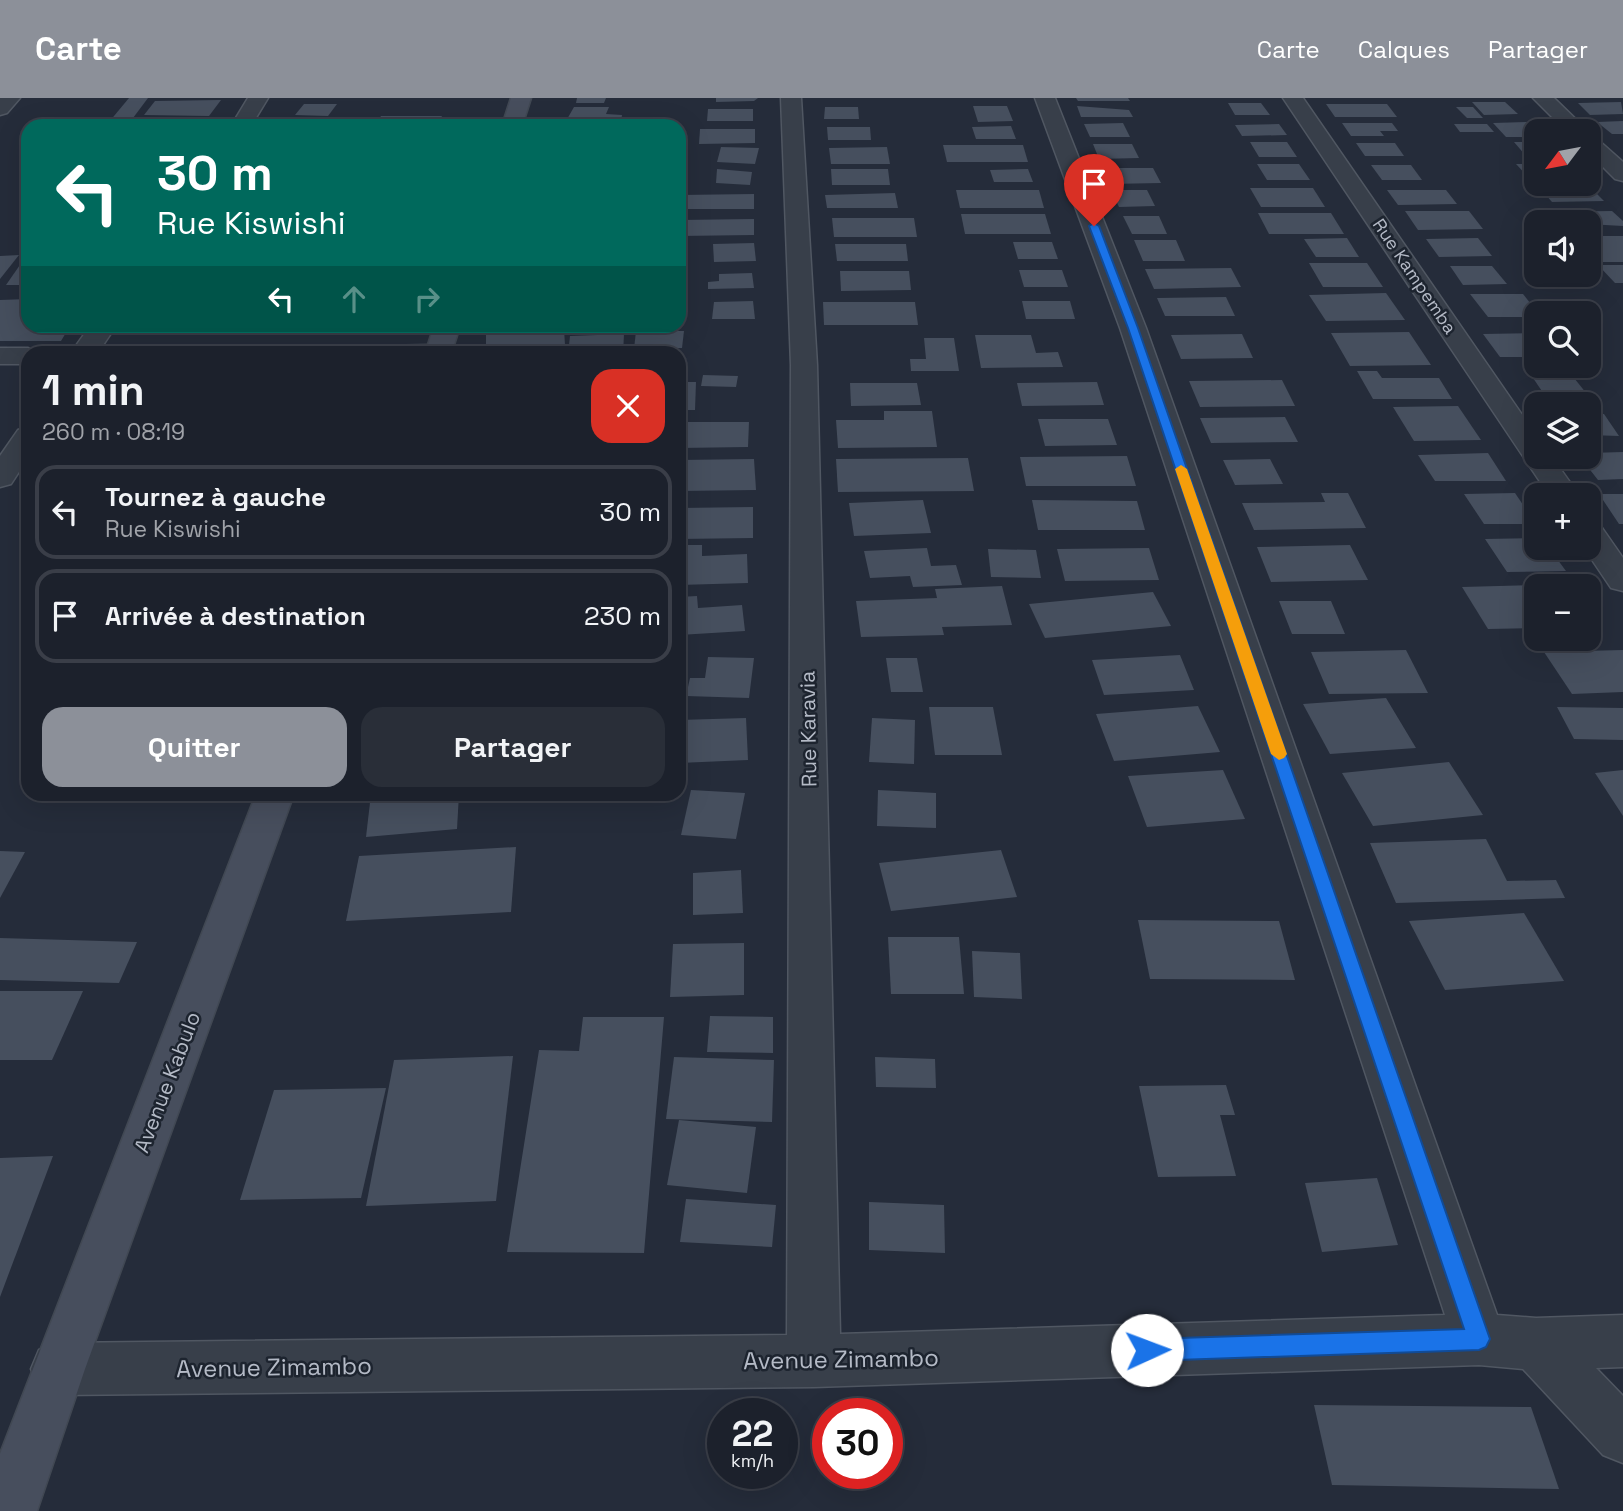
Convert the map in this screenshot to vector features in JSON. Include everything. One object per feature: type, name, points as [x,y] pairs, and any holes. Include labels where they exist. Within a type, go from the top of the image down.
[{"type":"street","points":[[0,108],[10,98]]},
{"type":"street","points":[[245,119],[258,98]]},
{"type":"street","points":[[514,119],[521,98]]},
{"type":"street","name":"Rue Karavia","points":[[791,98],[804,365],[814,1361]]},
{"type":"street","points":[[1045,98],[1133,328],[1479,1339]]},
{"type":"street","name":"Rue Kampemba","points":[[1293,98],[1524,437]]},
{"type":"street","points":[[1543,98],[1565,119]]},
{"type":"street","points":[[1601,153],[1623,174]]},
{"type":"street","points":[[0,356],[21,356]]},
{"type":"street","points":[[0,478],[21,446]]},
{"type":"street","points":[[1601,550],[1623,582]]},
{"type":"street","name":"Avenue Kabulo","points":[[8,1511],[58,1369],[272,801]]},
{"type":"street","name":"Avenue Zimambo","points":[[58,1369],[814,1361],[1479,1339],[1536,1344],[1623,1341]]},
{"type":"street","points":[[1536,1344],[1623,1435]]},
{"type":"building","points":[[129,98],[148,98],[132,119],[112,119]]},
{"type":"building","points":[[577,98],[606,98],[604,103],[576,103]]},
{"type":"building","points":[[716,98],[758,98],[754,101],[716,102]]},
{"type":"building","points":[[1076,98],[1128,98],[1130,101],[1078,101]]},
{"type":"building","points":[[221,100],[209,116],[144,115],[155,101]]},
{"type":"building","points":[[1472,102],[1505,102],[1518,114],[1484,115]]},
{"type":"building","points":[[1621,102],[1623,114],[1590,115],[1578,103]]},
{"type":"building","points":[[1228,103],[1261,103],[1270,115],[1235,115]]},
{"type":"building","points":[[304,104],[337,104],[328,116],[295,115]]},
{"type":"building","points":[[1326,104],[1387,104],[1397,117],[1335,117]]},
{"type":"building","points":[[973,106],[1007,106],[1013,121],[978,122]]},
{"type":"building","points":[[1077,106],[1129,110],[1133,117],[1081,117]]},
{"type":"building","points":[[574,107],[609,107],[606,114],[622,115],[621,119],[567,119]]},
{"type":"building","points":[[825,107],[858,107],[859,119],[824,119]]},
{"type":"building","points":[[1456,107],[1473,107],[1483,118],[1467,118]]},
{"type":"building","points":[[708,109],[753,109],[753,121],[707,121]]},
{"type":"building","points":[[381,116],[442,116],[440,119],[379,119]]},
{"type":"building","points":[[1623,121],[1623,134],[1612,134],[1601,125],[1601,122]]},
{"type":"building","points":[[1524,122],[1524,137],[1506,137],[1493,123]]},
{"type":"building","points":[[1123,123],[1130,137],[1090,137],[1084,124]]},
{"type":"building","points":[[1342,123],[1392,123],[1398,131],[1380,131],[1384,136],[1351,136]]},
{"type":"building","points":[[1279,124],[1287,135],[1242,136],[1235,125]]},
{"type":"building","points":[[1454,124],[1487,124],[1494,132],[1460,132]]},
{"type":"building","points":[[1011,126],[1016,139],[976,139],[972,127]]},
{"type":"building","points":[[827,127],[870,127],[871,140],[828,140]]},
{"type":"building","points":[[700,129],[755,129],[755,143],[699,144]]},
{"type":"building","points":[[1250,142],[1287,142],[1297,157],[1259,157]]},
{"type":"building","points":[[1514,142],[1524,142],[1524,154]]},
{"type":"building","points":[[1356,143],[1395,143],[1404,156],[1365,156]]},
{"type":"building","points":[[1093,144],[1132,144],[1139,158],[1099,159]]},
{"type":"building","points":[[943,145],[1023,145],[1028,162],[947,162]]},
{"type":"building","points":[[721,147],[759,148],[755,164],[717,162]]},
{"type":"building","points":[[887,147],[890,164],[831,164],[829,148]]},
{"type":"building","points":[[1257,164],[1299,164],[1310,180],[1267,180]]},
{"type":"building","points":[[1516,164],[1524,164],[1524,173]]},
{"type":"building","points":[[1371,165],[1411,165],[1422,180],[1382,180]]},
{"type":"building","points":[[1103,168],[1153,168],[1161,183],[1109,184]]},
{"type":"building","points":[[717,169],[752,172],[750,185],[716,183]]},
{"type":"building","points":[[831,169],[888,169],[890,185],[832,185]]},
{"type":"building","points":[[1028,169],[1033,182],[994,182],[990,170]]},
{"type":"building","points":[[1250,188],[1313,188],[1325,207],[1261,207]]},
{"type":"building","points":[[956,190],[1039,190],[1044,208],[960,208]]},
{"type":"building","points":[[1111,190],[1147,190],[1155,206],[1119,207]]},
{"type":"building","points":[[1387,190],[1446,190],[1457,204],[1398,205]]},
{"type":"building","points":[[895,193],[898,208],[827,208],[825,195]]},
{"type":"building","points":[[754,194],[754,209],[686,209],[686,195]]},
{"type":"building","points":[[1547,196],[1599,196],[1604,201],[1552,202]]},
{"type":"building","points":[[1405,211],[1469,211],[1483,229],[1418,230]]},
{"type":"building","points":[[1601,211],[1612,211],[1623,221],[1623,226],[1601,225]]},
{"type":"building","points":[[1258,213],[1331,213],[1344,234],[1269,234]]},
{"type":"building","points":[[961,214],[1045,214],[1051,234],[965,234]]},
{"type":"building","points":[[1123,216],[1159,216],[1167,234],[1132,234]]},
{"type":"building","points":[[832,218],[914,218],[917,237],[834,237]]},
{"type":"building","points":[[754,219],[754,235],[686,236],[686,220]]},
{"type":"building","points":[[1601,236],[1623,236],[1623,262],[1601,262]]},
{"type":"building","points":[[1347,238],[1359,257],[1316,257],[1304,239]]},
{"type":"building","points":[[1478,238],[1492,256],[1439,257],[1426,239]]},
{"type":"building","points":[[1134,240],[1176,240],[1185,261],[1143,261]]},
{"type":"building","points":[[1013,242],[1052,242],[1058,259],[1018,259]]},
{"type":"building","points":[[754,243],[756,261],[714,262],[713,244]]},
{"type":"building","points":[[835,244],[906,244],[908,261],[837,261]]},
{"type":"building","points":[[19,255],[0,279],[0,256]]},
{"type":"building","points":[[21,263],[21,285],[6,285]]},
{"type":"building","points":[[1309,263],[1367,263],[1383,287],[1323,287]]},
{"type":"building","points":[[1601,265],[1623,265],[1623,283],[1615,283]]},
{"type":"building","points":[[1450,266],[1492,266],[1507,284],[1463,285]]},
{"type":"building","points":[[1231,268],[1241,287],[1154,289],[1145,269]]},
{"type":"building","points":[[1019,270],[1062,270],[1068,287],[1024,287]]},
{"type":"building","points":[[840,271],[909,271],[911,290],[841,291]]},
{"type":"building","points":[[752,273],[754,288],[708,289],[708,282],[719,281],[719,274]]},
{"type":"building","points":[[1386,293],[1405,320],[1326,321],[1309,295]]},
{"type":"building","points":[[1470,294],[1523,294],[1529,301],[1524,301],[1524,317],[1488,317]]},
{"type":"building","points":[[1226,297],[1235,316],[1165,316],[1157,298]]},
{"type":"building","points":[[21,299],[21,333],[66,333],[61,341],[0,341],[0,300]]},
{"type":"building","points":[[753,301],[755,319],[712,319],[714,302]]},
{"type":"building","points":[[1022,301],[1070,301],[1075,319],[1026,319]]},
{"type":"building","points":[[823,302],[915,302],[918,325],[824,325]]},
{"type":"building","points":[[1409,332],[1431,365],[1350,366],[1331,333]]},
{"type":"building","points":[[564,333],[565,345],[486,346],[486,334]]},
{"type":"building","points":[[636,333],[684,333],[682,346],[634,346]]},
{"type":"building","points":[[1524,333],[1524,357],[1500,357],[1483,334]]},
{"type":"building","points":[[624,334],[623,346],[569,346],[570,336]]},
{"type":"building","points":[[1242,334],[1253,358],[1181,359],[1171,335]]},
{"type":"building","points":[[975,335],[1031,335],[1036,353],[1058,352],[1063,367],[981,368]]},
{"type":"building","points":[[924,338],[954,338],[959,371],[911,371],[910,359],[926,359]]},
{"type":"building","points":[[1357,371],[1377,371],[1382,378],[1439,378],[1452,399],[1373,399]]},
{"type":"building","points":[[703,375],[738,376],[736,387],[701,386]]},
{"type":"building","points":[[1533,378],[1574,378],[1585,392],[1543,392]]},
{"type":"building","points":[[1282,380],[1295,406],[1200,407],[1189,381]]},
{"type":"building","points":[[686,382],[696,382],[695,410],[686,410]]},
{"type":"building","points":[[1097,382],[1104,405],[1022,406],[1017,383]]},
{"type":"building","points":[[850,383],[917,383],[921,405],[851,406]]},
{"type":"building","points":[[1458,406],[1481,440],[1414,441],[1393,407]]},
{"type":"building","points":[[884,411],[932,411],[937,447],[838,448],[836,420],[884,420]]},
{"type":"building","points":[[1601,414],[1604,414],[1619,436],[1601,435]]},
{"type":"building","points":[[1285,417],[1298,442],[1211,443],[1200,418]]},
{"type":"building","points":[[1038,419],[1108,419],[1117,445],[1045,446]]},
{"type":"building","points":[[686,422],[749,422],[748,447],[686,448]]},
{"type":"building","points":[[1623,452],[1623,479],[1598,480],[1589,469],[1601,469],[1601,453]]},
{"type":"building","points":[[1488,453],[1506,481],[1435,481],[1418,455]]},
{"type":"building","points":[[1127,456],[1136,486],[1026,486],[1020,457]]},
{"type":"building","points":[[968,458],[974,491],[838,492],[836,459]]},
{"type":"building","points":[[754,459],[756,490],[686,491],[686,460]]},
{"type":"building","points":[[1270,459],[1283,484],[1235,485],[1223,460]]},
{"type":"building","points":[[1321,493],[1348,493],[1366,528],[1254,530],[1242,503],[1325,502]]},
{"type":"building","points":[[1515,493],[1524,506],[1524,524],[1484,524],[1464,494]]},
{"type":"building","points":[[1601,494],[1623,494],[1623,524],[1619,524]]},
{"type":"building","points":[[923,500],[931,533],[854,536],[849,503]]},
{"type":"building","points":[[1032,500],[1137,501],[1145,530],[1038,530]]},
{"type":"building","points":[[753,507],[753,538],[686,539],[686,508]]},
{"type":"building","points":[[1524,538],[1524,560],[1558,560],[1566,571],[1507,572],[1485,539]]},
{"type":"building","points":[[686,545],[702,545],[702,556],[747,554],[748,583],[686,585]]},
{"type":"building","points":[[1350,545],[1368,580],[1271,582],[1257,547]]},
{"type":"building","points":[[927,548],[931,566],[956,565],[962,585],[913,587],[910,576],[870,578],[864,551]]},
{"type":"building","points":[[1149,548],[1159,580],[1065,581],[1057,549]]},
{"type":"building","points":[[988,549],[1036,550],[1041,578],[991,577]]},
{"type":"building","points":[[1524,585],[1524,628],[1488,629],[1462,587]]},
{"type":"building","points":[[1002,586],[1012,625],[942,627],[944,635],[861,637],[856,601],[937,598],[935,589]]},
{"type":"building","points":[[1153,592],[1171,626],[1045,638],[1029,604]]},
{"type":"building","points":[[697,596],[698,608],[742,605],[745,631],[686,635],[686,597]]},
{"type":"building","points":[[1279,601],[1331,601],[1345,634],[1292,634]]},
{"type":"building","points":[[1406,650],[1428,693],[1329,694],[1311,652]]},
{"type":"building","points":[[1623,650],[1623,692],[1572,694],[1544,652],[1601,651]]},
{"type":"building","points":[[1180,655],[1194,690],[1104,695],[1092,660]]},
{"type":"building","points":[[708,657],[754,658],[749,698],[686,696],[690,678],[705,678]]},
{"type":"building","points":[[886,658],[917,658],[923,692],[891,692]]},
{"type":"building","points":[[1386,698],[1416,748],[1330,754],[1303,704]]},
{"type":"building","points":[[1198,706],[1220,752],[1114,761],[1096,714]]},
{"type":"building","points":[[929,707],[993,707],[1002,755],[935,755]]},
{"type":"building","points":[[1557,707],[1623,708],[1623,740],[1574,739]]},
{"type":"building","points":[[746,718],[748,760],[686,763],[686,720]]},
{"type":"building","points":[[872,718],[915,720],[914,764],[869,762]]},
{"type":"building","points":[[1449,762],[1483,815],[1373,826],[1342,773]]},
{"type":"building","points":[[1223,770],[1245,819],[1147,827],[1128,776]]},
{"type":"building","points":[[1623,770],[1623,816],[1595,773]]},
{"type":"building","points":[[691,790],[745,793],[736,839],[681,835]]},
{"type":"building","points":[[878,790],[936,793],[936,828],[877,826]]},
{"type":"building","points":[[370,801],[459,801],[457,829],[366,837]]},
{"type":"building","points":[[1486,839],[1507,881],[1556,880],[1565,898],[1396,903],[1370,843]]},
{"type":"building","points":[[516,847],[511,912],[346,921],[359,856]]},
{"type":"building","points":[[1001,850],[1017,897],[891,911],[879,863]]},
{"type":"building","points":[[0,851],[25,852],[0,898]]},
{"type":"building","points":[[741,870],[743,913],[693,915],[693,873]]},
{"type":"building","points":[[1524,913],[1564,981],[1445,990],[1409,921]]},
{"type":"building","points":[[1138,920],[1279,921],[1295,980],[1150,979]]},
{"type":"building","points":[[888,937],[959,937],[964,994],[891,994]]},
{"type":"building","points":[[0,938],[137,942],[119,983],[0,980]]},
{"type":"building","points":[[744,943],[744,995],[670,997],[673,944]]},
{"type":"building","points":[[972,951],[1020,953],[1022,999],[974,997]]},
{"type":"building","points":[[0,991],[83,991],[52,1060],[0,1060]]},
{"type":"building","points":[[710,1016],[773,1017],[773,1053],[707,1052]]},
{"type":"building","points":[[583,1017],[664,1017],[644,1253],[507,1252],[539,1050],[579,1051]]},
{"type":"building","points":[[513,1056],[496,1201],[366,1206],[394,1060]]},
{"type":"building","points":[[674,1057],[774,1060],[772,1122],[666,1119]]},
{"type":"building","points":[[875,1057],[935,1059],[936,1088],[876,1087]]},
{"type":"building","points":[[1226,1085],[1235,1115],[1220,1115],[1236,1176],[1158,1177],[1139,1086]]},
{"type":"building","points":[[386,1088],[361,1198],[240,1200],[274,1090]]},
{"type":"building","points":[[679,1120],[756,1127],[747,1193],[667,1185]]},
{"type":"building","points":[[53,1156],[0,1297],[0,1158]]},
{"type":"building","points":[[1377,1178],[1398,1245],[1322,1252],[1305,1183]]},
{"type":"building","points":[[686,1199],[776,1205],[772,1247],[680,1242]]},
{"type":"building","points":[[869,1202],[944,1205],[945,1253],[869,1250]]},
{"type":"building","points":[[1314,1405],[1531,1407],[1559,1489],[1332,1485]]},
{"type":"slow traffic","points":[[1181,469],[1279,754]]},
{"type":"route","points":[[1094,226],[1133,328],[1479,1339],[1147,1350]]}]
